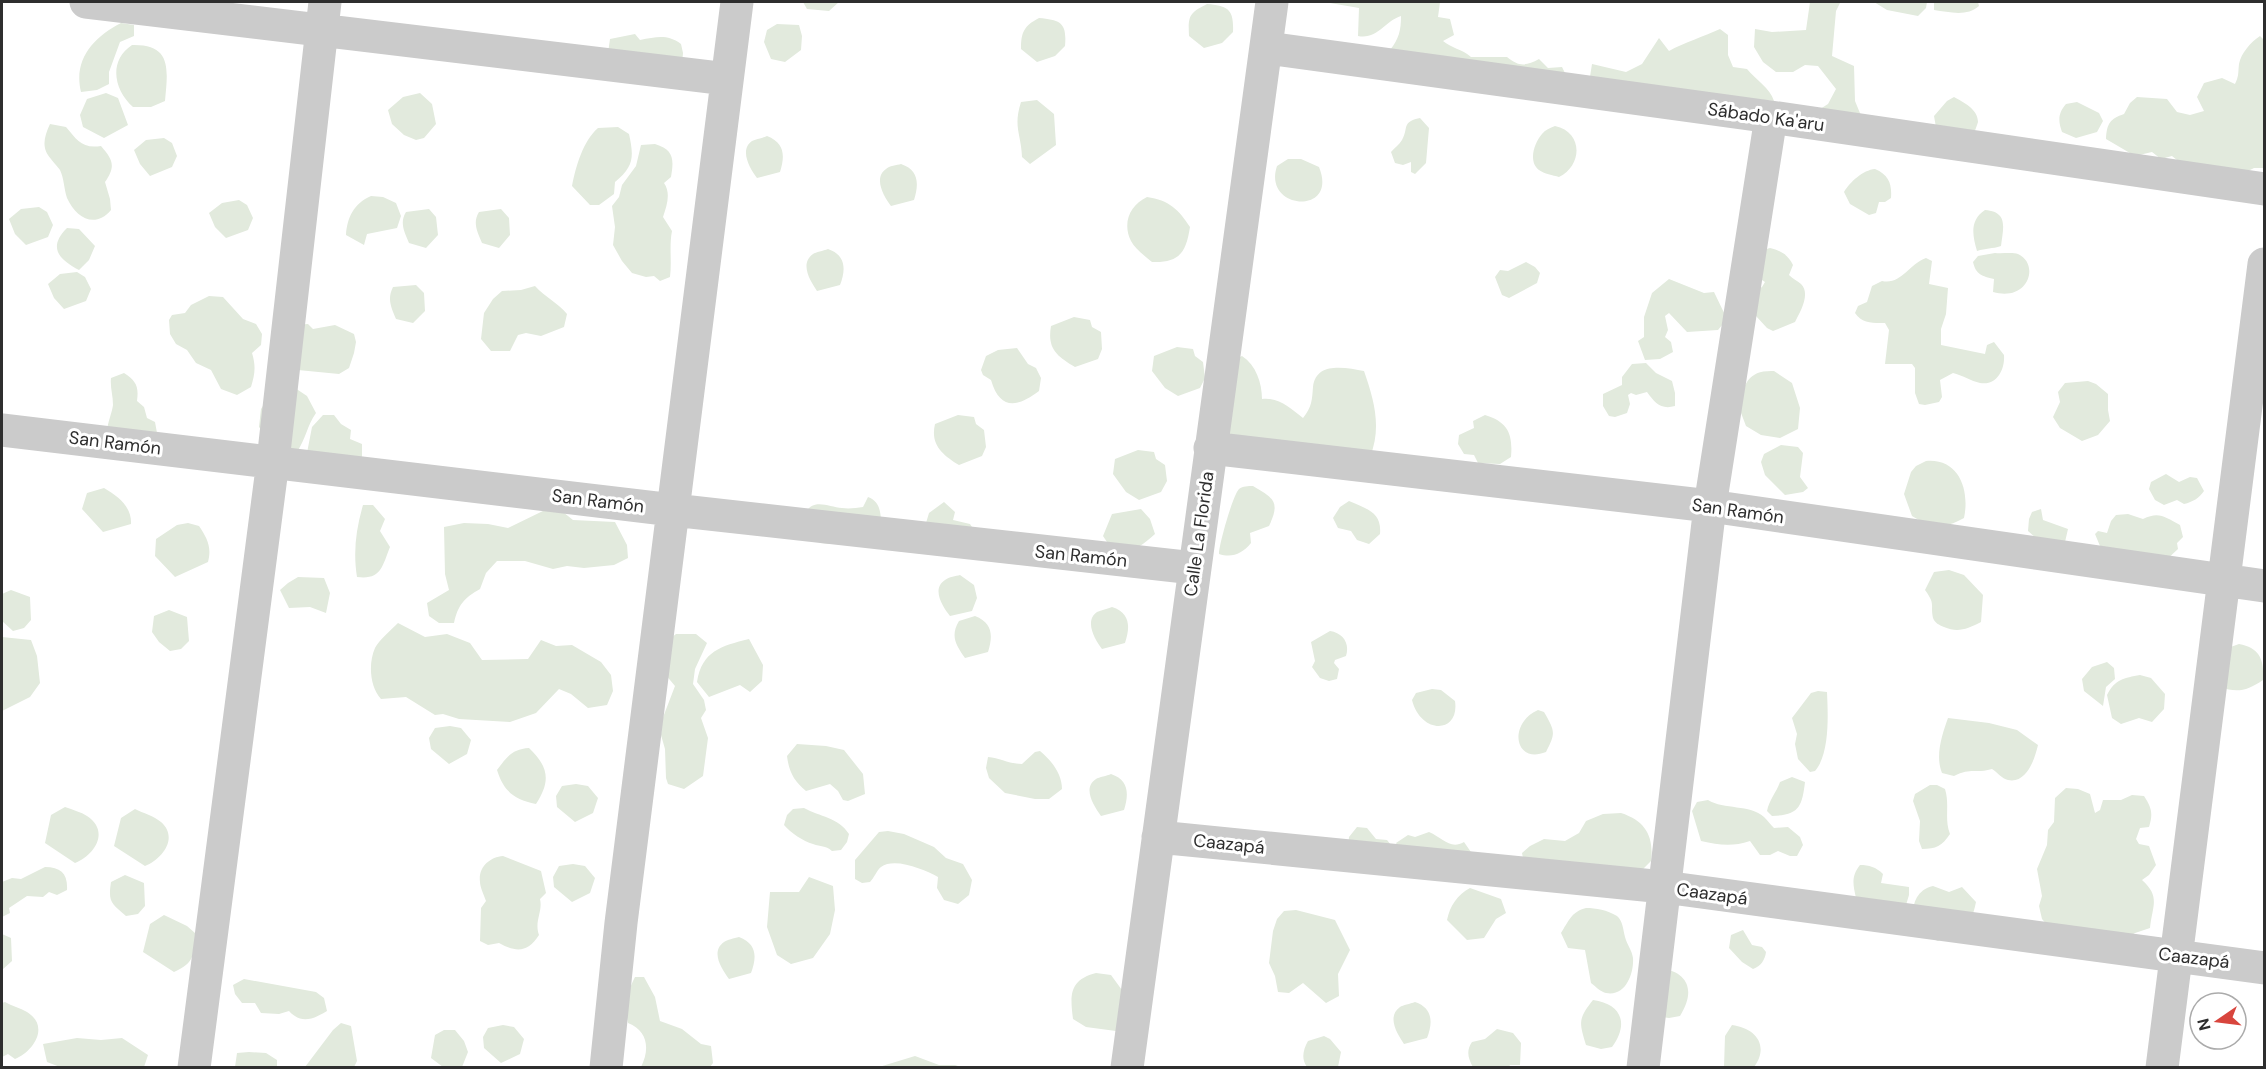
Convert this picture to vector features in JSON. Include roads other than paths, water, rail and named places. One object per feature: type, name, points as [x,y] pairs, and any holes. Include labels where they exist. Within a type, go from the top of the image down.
[{"type":"street","points":[[86,2],[323,15],[727,80]]},
{"type":"street","points":[[606,1068],[621,923],[736,2]]},
{"type":"street","name":"Calle La Florida","points":[[1127,1068],[1272,2]]},
{"type":"street","points":[[194,1068],[273,461],[323,15]]},
{"type":"street","name":"Sábado Ka'aru","points":[[1267,48],[1771,117],[2265,189]]},
{"type":"street","points":[[1643,1068],[1710,506],[1771,117]]},
{"type":"street","points":[[2162,1068],[2265,264]]},
{"type":"street","name":"San Ramón","points":[[2,430],[673,510],[1194,568]]},
{"type":"street","name":"San Ramón","points":[[1210,448],[1710,506],[2224,582],[2265,586]]},
{"type":"street","name":"Caazapá","points":[[1158,837],[1664,887],[2265,968]]}]
